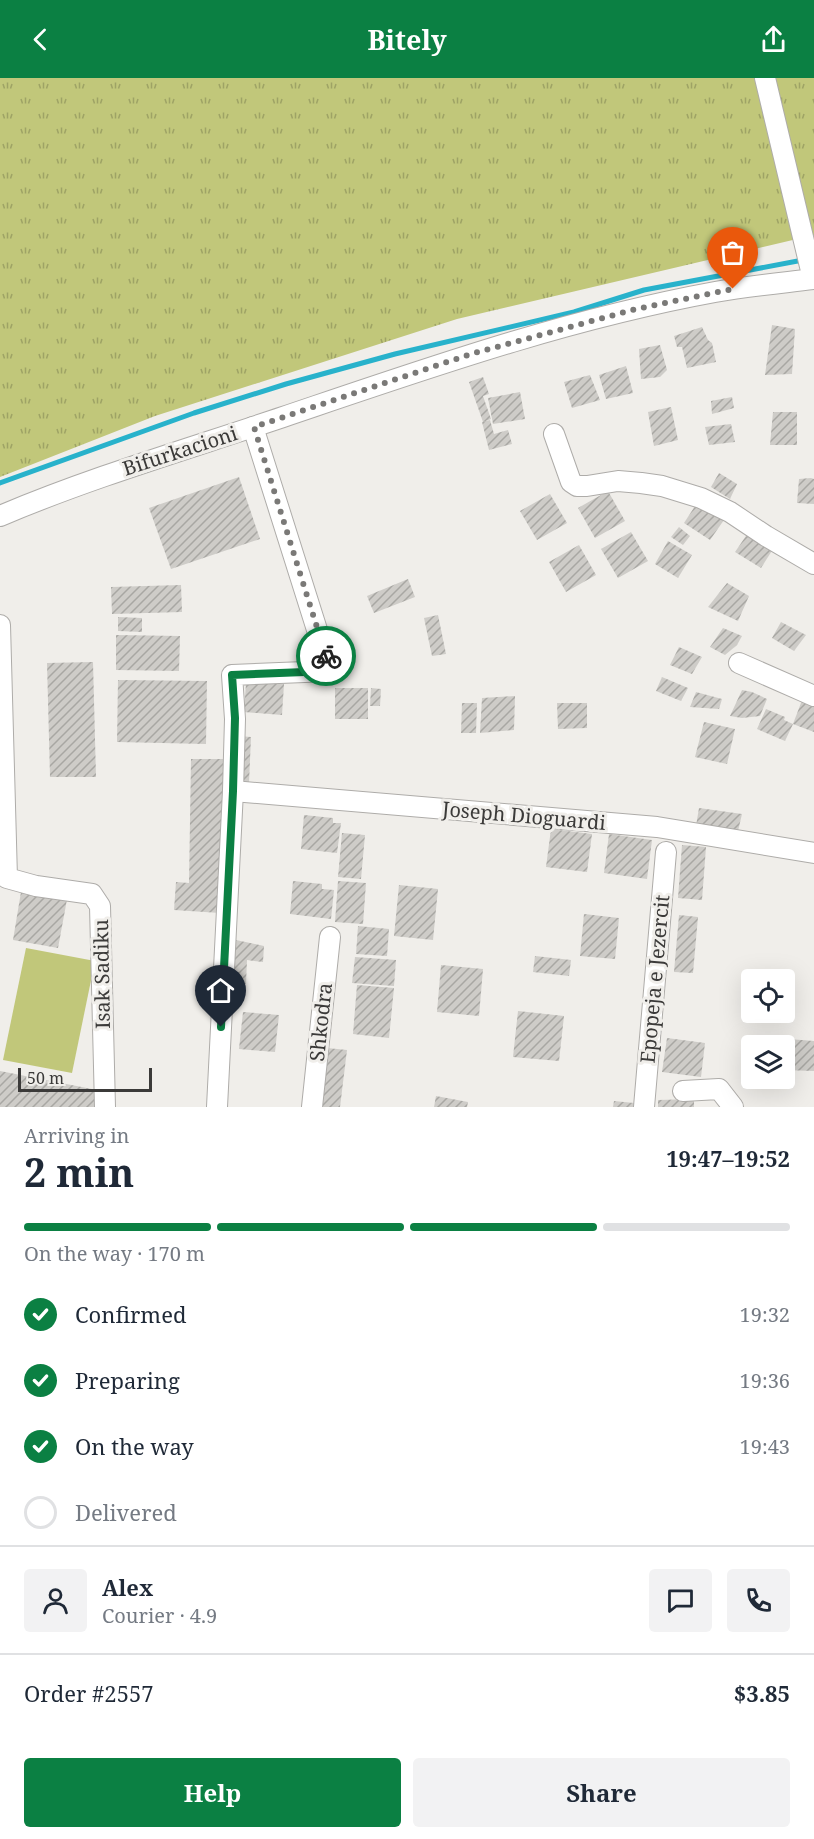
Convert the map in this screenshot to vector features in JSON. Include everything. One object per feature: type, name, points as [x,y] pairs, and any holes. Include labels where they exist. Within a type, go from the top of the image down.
[{"type":"street","points":[[765,78],[813,276]]},
{"type":"street","name":"Bifurkacioni","points":[[0,516],[37,500],[195,445],[471,354],[636,309],[716,292],[813,276]]},
{"type":"street","points":[[218,1107],[233,791],[235,718],[232,675],[330,671],[254,427]]},
{"type":"street","points":[[554,434],[572,482],[577,486],[618,481],[641,483],[662,486],[701,498],[730,512],[766,537],[814,564]]},
{"type":"street","name":"Isak Sadiku","points":[[0,625],[4,878],[36,886],[92,894],[100,906],[105,1107]]},
{"type":"street","points":[[739,663],[814,696]]},
{"type":"street","name":"Joseph Dioguardi","points":[[233,791],[657,827],[814,854]]},
{"type":"street","name":"Epopeja e Jezercit","points":[[644,1107],[666,852]]},
{"type":"street","name":"Shkodra","points":[[312,1107],[330,937]]},
{"type":"street","points":[[683,1091],[719,1089],[733,1107]]},
{"type":"green space","points":[[0,78],[814,78],[814,235],[457,319],[155,416],[0,477]]},
{"type":"green space","points":[[26,948],[95,961],[72,1073],[3,1060]]},
{"type":"building","points":[[772,325],[795,329],[792,374],[765,375]]},
{"type":"building","points":[[702,327],[708,340],[712,343],[716,362],[687,368],[682,347],[677,347],[674,336]]},
{"type":"building","points":[[660,345],[667,370],[660,377],[641,379],[639,349]]},
{"type":"building","points":[[626,366],[633,393],[606,399],[599,375]]},
{"type":"building","points":[[590,375],[600,400],[572,408],[564,382]]},
{"type":"building","points":[[483,377],[489,394],[483,396],[491,419],[483,422],[469,382]]},
{"type":"building","points":[[520,392],[525,419],[493,424],[488,398]]},
{"type":"building","points":[[732,397],[734,408],[712,414],[711,401]]},
{"type":"building","points":[[671,407],[678,440],[654,446],[648,412]]},
{"type":"building","points":[[773,412],[797,412],[797,445],[770,445]]},
{"type":"building","points":[[490,420],[494,434],[508,430],[512,444],[489,450],[482,422]]},
{"type":"building","points":[[731,424],[735,442],[709,445],[705,427]]},
{"type":"building","points":[[719,473],[737,484],[730,499],[711,487]]},
{"type":"building","points":[[239,477],[260,539],[171,569],[149,508]]},
{"type":"building","points":[[799,479],[814,479],[814,504],[797,503]]},
{"type":"building","points":[[608,491],[625,521],[595,538],[578,508]]},
{"type":"building","points":[[550,494],[567,523],[537,540],[520,511]]},
{"type":"building","points":[[697,503],[724,520],[710,540],[684,523]]},
{"type":"building","points":[[679,527],[690,536],[683,545],[671,537]]},
{"type":"building","points":[[631,532],[648,561],[618,578],[601,549]]},
{"type":"building","points":[[748,533],[773,549],[761,568],[735,552]]},
{"type":"building","points":[[668,541],[692,555],[678,578],[655,564]]},
{"type":"building","points":[[579,545],[596,575],[566,592],[549,562]]},
{"type":"building","points":[[408,579],[415,597],[374,613],[367,596]]},
{"type":"building","points":[[727,583],[749,596],[738,621],[708,607]]},
{"type":"building","points":[[181,585],[182,612],[112,614],[111,587]]},
{"type":"building","points":[[438,615],[446,654],[432,656],[424,618]]},
{"type":"building","points":[[118,617],[142,618],[142,632],[118,631]]},
{"type":"building","points":[[781,622],[806,635],[794,651],[772,638]]},
{"type":"building","points":[[723,628],[742,636],[737,645],[725,655],[710,647]]},
{"type":"building","points":[[116,635],[180,636],[179,671],[116,670]]},
{"type":"building","points":[[679,647],[702,657],[692,674],[670,665]]},
{"type":"building","points":[[93,662],[96,777],[50,777],[47,663]]},
{"type":"building","points":[[662,677],[688,688],[681,701],[656,691]]},
{"type":"building","points":[[118,680],[207,681],[206,744],[117,742]]},
{"type":"building","points":[[246,683],[284,684],[282,715],[244,712]]},
{"type":"building","points":[[335,688],[368,688],[368,719],[335,719]]},
{"type":"building","points":[[371,688],[381,689],[380,706],[370,706]]},
{"type":"building","points":[[742,690],[767,699],[760,716],[742,718],[730,716]]},
{"type":"building","points":[[696,692],[722,699],[719,709],[690,707]]},
{"type":"building","points":[[804,695],[814,700],[814,732],[793,724]]},
{"type":"building","points":[[515,696],[514,730],[480,733],[482,698]]},
{"type":"building","points":[[462,703],[477,703],[476,733],[461,733]]},
{"type":"building","points":[[557,703],[587,703],[587,728],[558,729]]},
{"type":"building","points":[[766,709],[785,717],[784,720],[793,724],[785,741],[757,729]]},
{"type":"building","points":[[704,722],[735,729],[727,764],[695,757]]},
{"type":"building","points":[[239,736],[251,737],[249,783],[236,782]]},
{"type":"building","points":[[191,759],[227,759],[220,913],[174,910],[176,882],[189,883]]},
{"type":"building","points":[[699,808],[742,814],[738,831],[696,826]]},
{"type":"building","points":[[304,815],[333,818],[333,823],[341,823],[337,853],[301,849]]},
{"type":"building","points":[[551,829],[592,834],[587,872],[546,867]]},
{"type":"building","points":[[342,833],[365,835],[361,879],[338,877]]},
{"type":"building","points":[[609,834],[652,840],[647,879],[604,873]]},
{"type":"building","points":[[682,845],[706,847],[702,900],[678,898]]},
{"type":"building","points":[[293,881],[322,884],[322,889],[334,890],[331,919],[290,914]]},
{"type":"building","points":[[338,881],[366,883],[363,924],[335,922]]},
{"type":"building","points":[[399,885],[438,889],[433,940],[394,936]]},
{"type":"building","points":[[22,886],[68,894],[58,948],[13,940]]},
{"type":"building","points":[[584,914],[619,918],[615,959],[580,956]]},
{"type":"building","points":[[679,915],[698,917],[693,973],[674,972]]},
{"type":"building","points":[[358,926],[389,929],[387,956],[356,954]]},
{"type":"building","points":[[236,940],[264,946],[263,962],[247,960],[246,984],[226,983]]},
{"type":"building","points":[[535,956],[571,960],[569,976],[533,972]]},
{"type":"building","points":[[355,957],[396,960],[394,986],[352,983]]},
{"type":"building","points":[[441,965],[483,969],[479,1016],[437,1012]]},
{"type":"building","points":[[357,985],[394,988],[389,1038],[353,1034]]},
{"type":"building","points":[[518,1011],[564,1016],[559,1061],[513,1057]]},
{"type":"building","points":[[243,1012],[279,1015],[275,1052],[239,1049]]},
{"type":"building","points":[[667,1038],[705,1043],[701,1077],[662,1072]]},
{"type":"building","points":[[795,1040],[814,1041],[814,1071],[795,1070]]},
{"type":"building","points":[[327,1048],[347,1050],[340,1107],[320,1107]]},
{"type":"building","points":[[0,1071],[102,1091],[99,1107],[0,1107]]},
{"type":"building","points":[[436,1096],[468,1102],[467,1107],[434,1107]]},
{"type":"building","points":[[694,1099],[694,1107],[658,1107],[658,1100]]},
{"type":"building","points":[[614,1101],[634,1103],[633,1107],[613,1107]]},
{"type":"waterway","points":[[0,483],[194,413],[286,384],[395,354],[574,312],[644,290],[803,260]]},
{"type":"way so far","points":[[326,656],[254,427],[471,354],[636,309],[733,289]]},
{"type":"route","points":[[221,1027],[233,791],[235,718],[232,675],[330,671],[326,656]]}]
